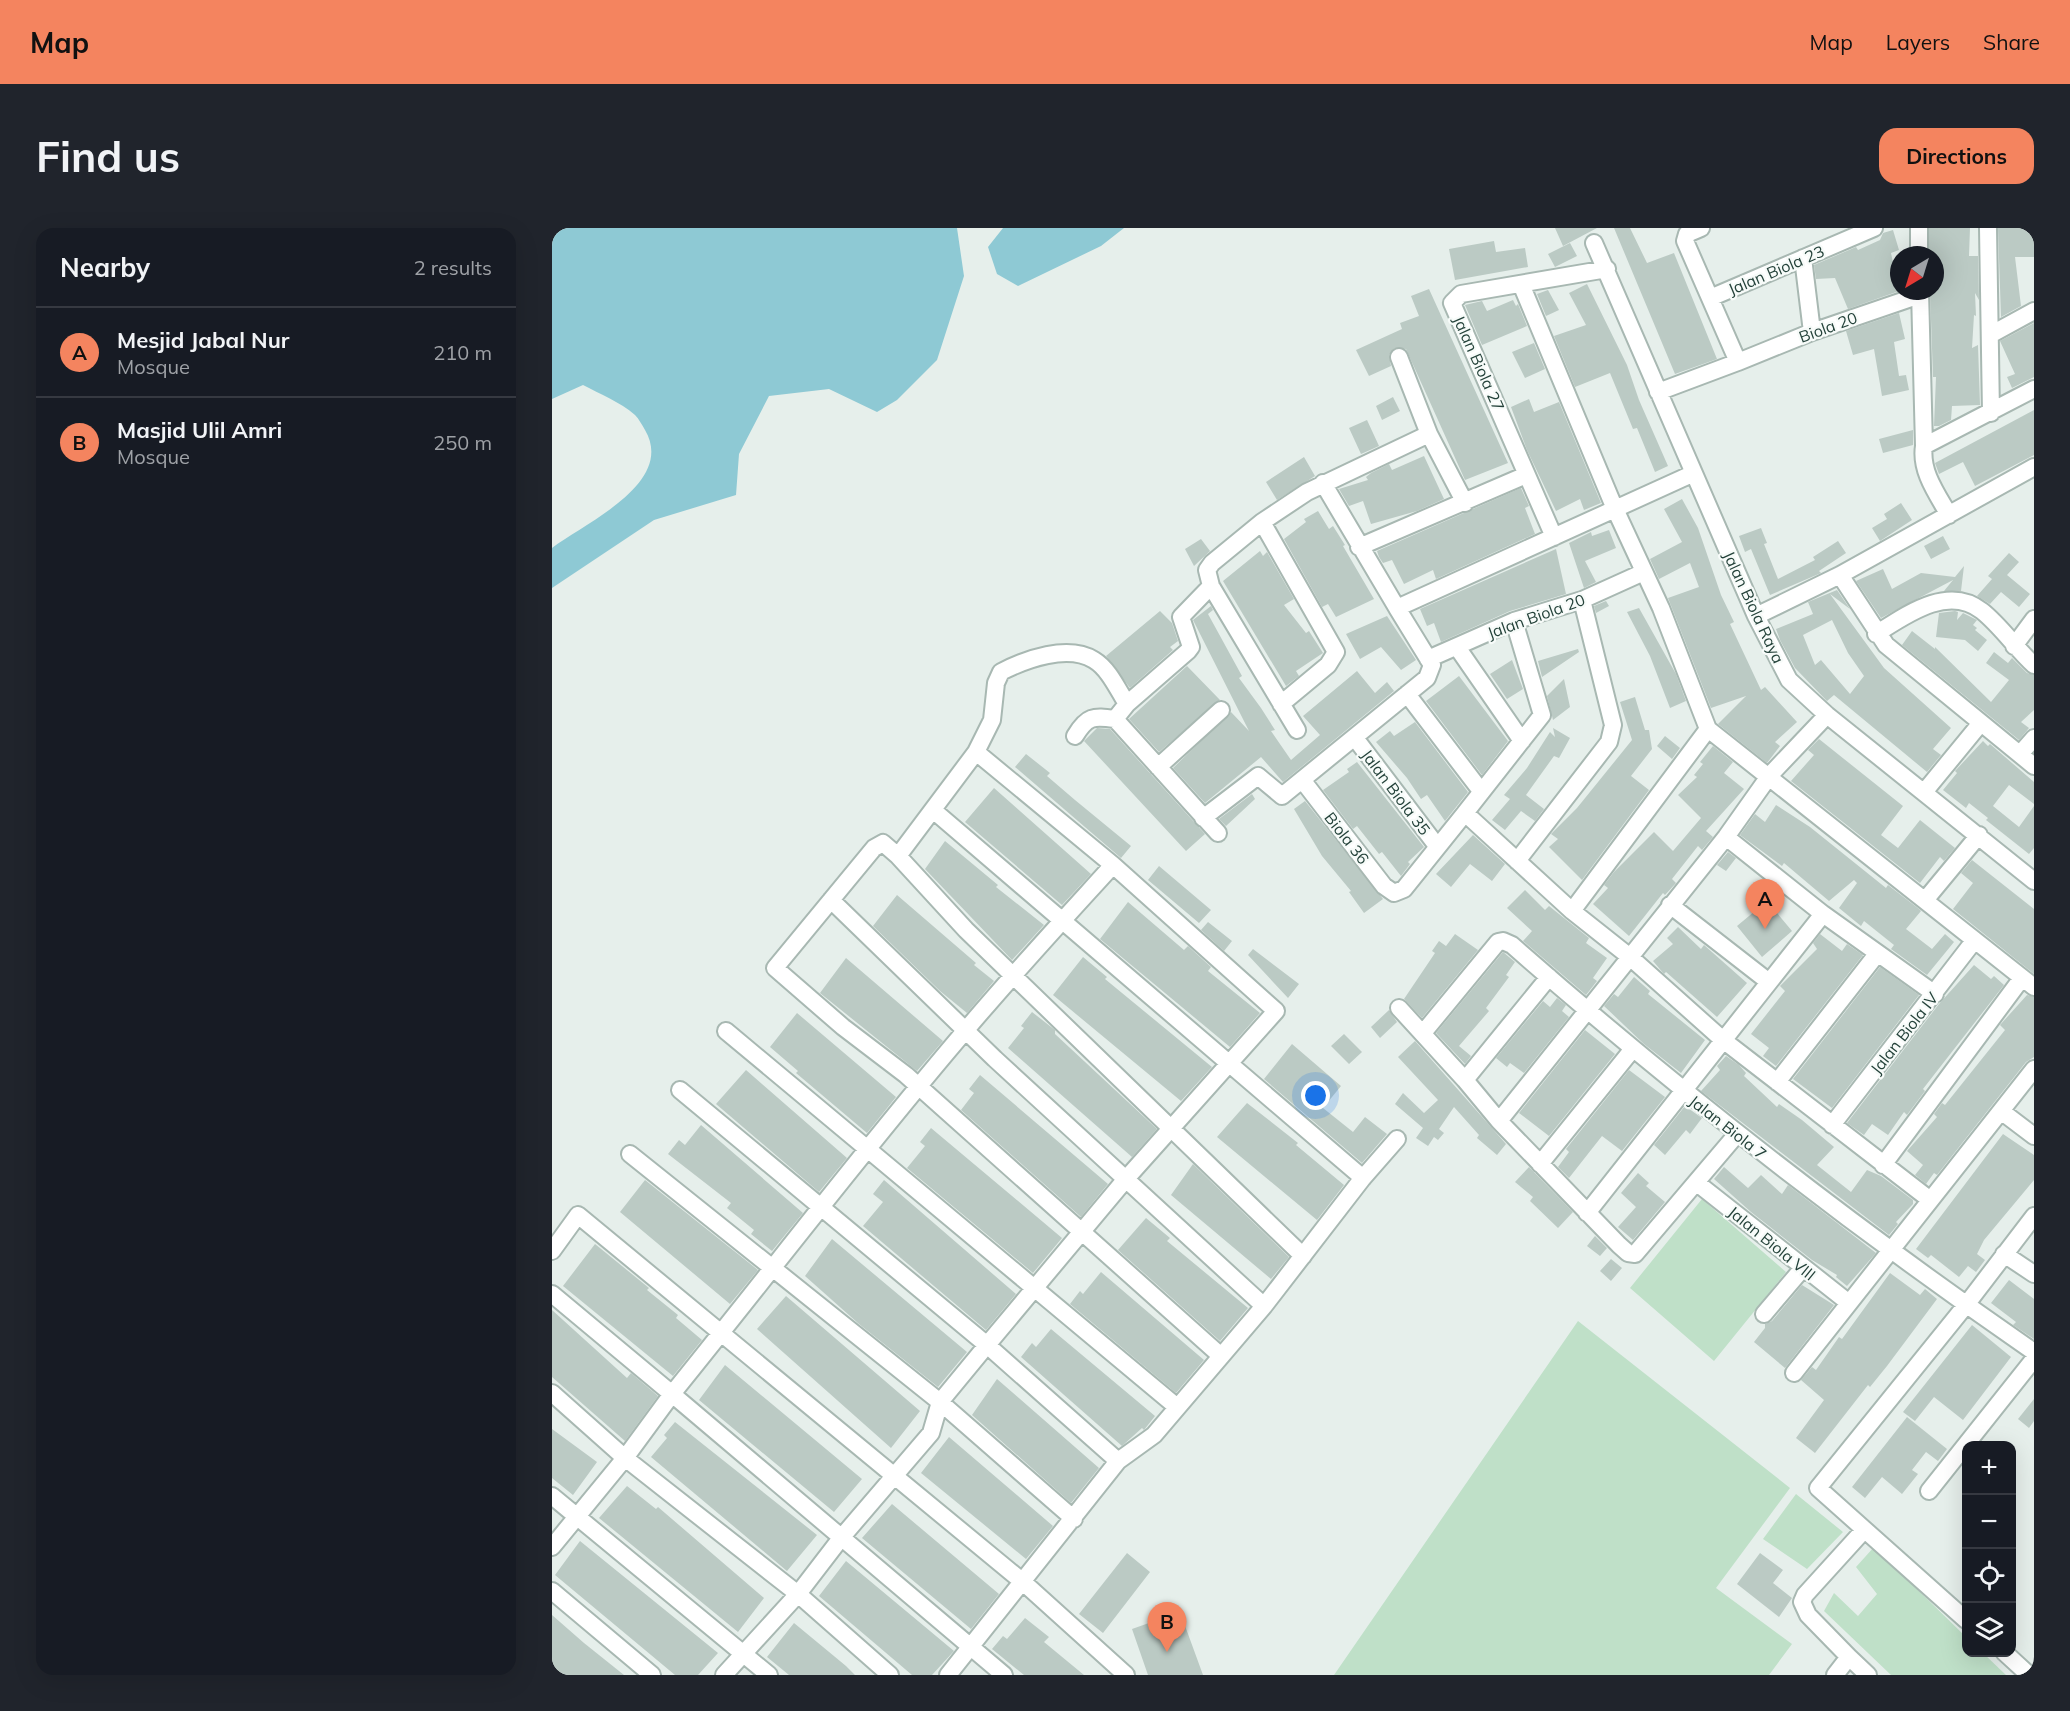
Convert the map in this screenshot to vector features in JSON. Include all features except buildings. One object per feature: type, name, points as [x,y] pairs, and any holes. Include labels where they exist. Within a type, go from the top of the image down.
[{"type":"street","points":[[1701,228],[1687,234],[1685,241],[1738,362]]},
{"type":"street","name":"Jalan Biola 23","points":[[1710,298],[1874,228]]},
{"type":"street","points":[[1919,228],[1919,246]]},
{"type":"street","points":[[1988,228],[1991,413]]},
{"type":"street","name":"Jalan Biola Raya","points":[[1594,243],[1692,474],[1756,616],[1789,680],[1827,715],[1925,791],[2034,881]]},
{"type":"street","points":[[1803,258],[1812,332]]},
{"type":"street","name":"Jalan Biola 27","points":[[1554,537],[1452,303],[1461,294],[1606,269]]},
{"type":"street","points":[[1521,284],[1615,509],[1644,572],[1708,729],[1719,740],[1770,776],[1926,899],[1974,941],[2028,983],[1884,1165]]},
{"type":"street","name":"Biola 20","points":[[1658,392],[1901,300]]},
{"type":"street","points":[[1920,300],[1924,463],[1928,477],[1948,515]]},
{"type":"street","points":[[1990,335],[2034,311]]},
{"type":"street","points":[[1399,357],[1429,434],[1465,503]]},
{"type":"street","points":[[1924,446],[2034,389]]},
{"type":"street","points":[[1297,730],[1211,586],[1207,575],[1212,563],[1262,522],[1323,483],[1429,434]]},
{"type":"street","points":[[1756,616],[1840,574],[2034,467]]},
{"type":"street","points":[[1397,608],[1692,474]]},
{"type":"street","points":[[1359,547],[1526,475]]},
{"type":"street","points":[[1203,818],[1258,776],[1282,796],[1355,738],[1431,672],[1432,665],[1359,547],[1323,483]]},
{"type":"street","points":[[1262,522],[1336,652],[1321,671],[1281,704]]},
{"type":"street","name":"Jalan Biola 20","points":[[1428,659],[1514,621],[1582,600],[1644,572]]},
{"type":"street","points":[[1840,574],[1876,634],[1886,645],[2034,766]]},
{"type":"street","points":[[1115,719],[1127,704],[1191,647],[1181,617],[1211,586]]},
{"type":"street","points":[[1517,861],[1613,734],[1613,726],[1582,600]]},
{"type":"street","points":[[1876,634],[1931,602],[1946,601],[1965,604],[1981,611],[2034,665]]},
{"type":"street","points":[[2014,646],[2034,619]]},
{"type":"street","points":[[1437,846],[1540,720],[1542,711],[1514,621]]},
{"type":"street","points":[[1457,647],[1522,741]]},
{"type":"street","points":[[898,856],[976,752],[992,720],[996,683],[1001,672],[1041,657],[1074,653],[1094,660],[1106,670],[1127,704]]},
{"type":"street","points":[[1407,694],[1482,791]]},
{"type":"street","points":[[1158,767],[1221,710]]},
{"type":"street","points":[[1499,1121],[1726,837],[1770,776],[1827,715]]},
{"type":"street","points":[[1075,736],[1084,721],[1093,716],[1115,719],[1218,833]]},
{"type":"street","points":[[1925,791],[1980,724]]},
{"type":"street","points":[[1572,911],[1708,729]]},
{"type":"street","name":"Jalan Biola 35","points":[[1355,738],[1437,846]]},
{"type":"street","points":[[2020,754],[2034,738]]},
{"type":"street","points":[[724,1675],[798,1594],[841,1538],[931,1433],[940,1402],[1034,1288],[1125,1180],[1276,1011],[1113,865],[976,752]]},
{"type":"street","name":"Biola 36","points":[[1303,781],[1384,886],[1394,892],[1404,889],[1437,846]]},
{"type":"street","points":[[933,810],[1064,919],[1227,1065],[1363,1178]]},
{"type":"street","points":[[1465,813],[1572,911],[1630,957],[1723,1040],[1929,1199]]},
{"type":"street","points":[[1926,899],[1979,835]]},
{"type":"street","points":[[1726,837],[1823,914],[1935,994]]},
{"type":"street","points":[[1221,1356],[920,1087],[835,1020],[775,968],[878,844],[883,843],[898,856],[951,914],[1014,977],[1303,1256]]},
{"type":"street","points":[[552,1547],[625,1458],[672,1394],[965,1031],[1113,865]]},
{"type":"street","points":[[831,900],[965,1031],[1263,1306]]},
{"type":"street","points":[[1670,905],[1769,982]]},
{"type":"street","points":[[1587,1213],[1823,914]]},
{"type":"street","name":"Jalan Biola 7","points":[[1424,1033],[1498,942],[1503,941],[1512,945],[1632,1050],[1737,1134],[1889,1250],[2034,1352]]},
{"type":"street","name":"Jalan Biola IV","points":[[1832,1125],[1974,941]]},
{"type":"street","points":[[1777,1082],[1877,954]]},
{"type":"street","points":[[1465,1080],[1548,977]]},
{"type":"street","points":[[1399,1008],[1424,1033],[1499,1121],[1628,1253],[1635,1254],[1737,1134]]},
{"type":"street","points":[[726,1031],[1177,1407]]},
{"type":"street","points":[[1540,1164],[1632,1050]]},
{"type":"street","points":[[1794,1373],[1929,1199],[2034,1069]]},
{"type":"street","points":[[680,1090],[987,1345],[1118,1461]]},
{"type":"street","points":[[2001,1111],[2034,1136]]},
{"type":"street","points":[[948,1675],[1118,1461],[1154,1435],[1263,1306],[1363,1178],[1397,1139]]},
{"type":"street","points":[[630,1154],[940,1402],[1074,1519]]},
{"type":"street","name":"Jalan Biola VIII","points":[[1697,1183],[1849,1303]]},
{"type":"street","points":[[552,1251],[578,1215],[1023,1582],[1126,1675]]},
{"type":"street","points":[[1962,1616],[1818,1488],[1966,1305],[2034,1216]]},
{"type":"street","points":[[2004,1254],[2034,1274]]},
{"type":"street","points":[[1764,1314],[1803,1268]]},
{"type":"street","points":[[552,1294],[1004,1675]]},
{"type":"street","points":[[1929,1491],[2034,1359]]},
{"type":"street","points":[[552,1393],[625,1458],[798,1594],[890,1675]]},
{"type":"street","points":[[552,1496],[769,1675]]},
{"type":"street","points":[[1864,1530],[1805,1595],[1802,1602],[1808,1615],[1868,1675]]},
{"type":"street","points":[[552,1591],[652,1675]]},
{"type":"street","points":[[1835,1675],[1849,1657]]},
{"type":"street","points":[[2009,1657],[2029,1675]]},
{"type":"green space","points":[[1702,1199],[1786,1272],[1714,1361],[1630,1288]]},
{"type":"green space","points":[[1578,1321],[1790,1488],[1716,1588],[1792,1644],[1769,1675],[1334,1675]]},
{"type":"green space","points":[[1796,1494],[1843,1532],[1807,1569],[1763,1539]]},
{"type":"green space","points":[[1874,1547],[1962,1633],[1962,1657],[1987,1657],[2006,1675],[1891,1675],[1824,1611],[1834,1593],[1858,1616],[1877,1594],[1856,1567]]},
{"type":"water","points":[[552,228],[957,228],[964,276],[937,360],[897,400],[877,412],[829,389],[769,396],[739,454],[736,495],[654,520],[552,588],[552,548],[604,514],[638,484],[648,467],[651,449],[645,430],[636,417],[623,406],[603,395],[583,385],[552,399]]},
{"type":"water","points":[[1003,228],[1124,228],[1101,246],[1018,286],[997,274],[988,247]]},
{"type":"place","name":"Mesjid Jabal Nur","points":[[1765,929]]},
{"type":"place","name":"Masjid Ulil Amri","points":[[1167,1652]]}]
